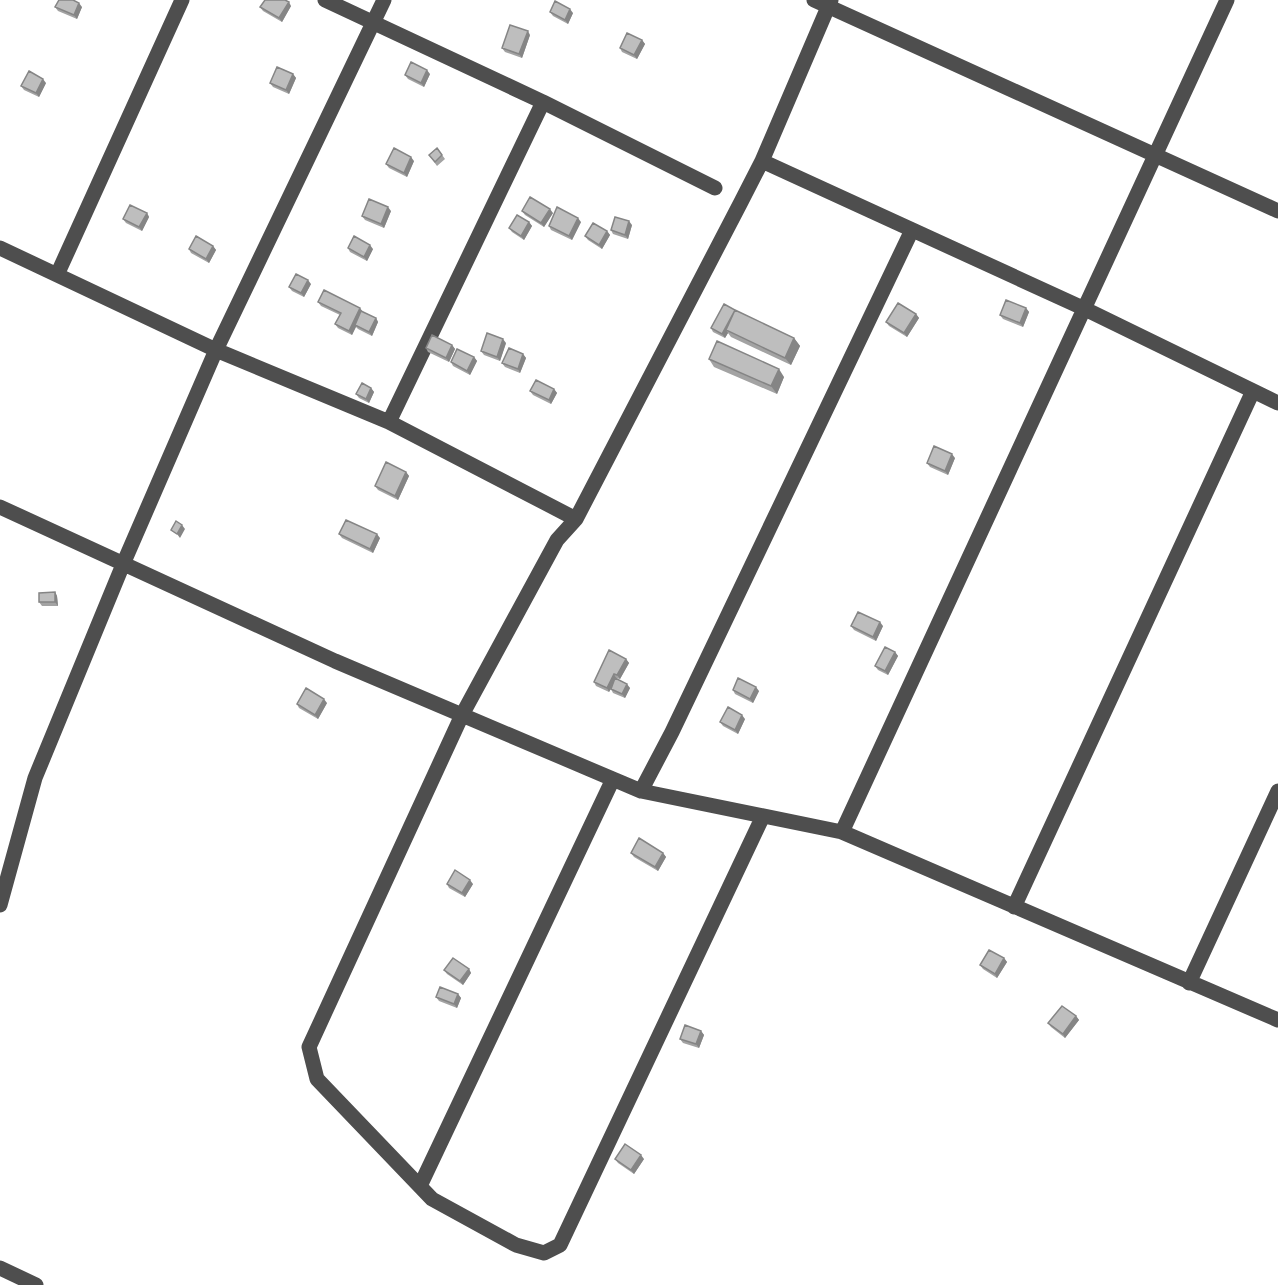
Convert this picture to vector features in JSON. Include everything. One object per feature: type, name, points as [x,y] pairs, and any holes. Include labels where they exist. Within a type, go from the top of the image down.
[{"type":"street","points":[[57,275],[183,0]]},
{"type":"street","points":[[325,0],[543,102],[715,188]]},
{"type":"street","points":[[0,905],[34,778],[124,562],[216,350],[384,0]]},
{"type":"street","points":[[842,832],[1227,0]]},
{"type":"street","points":[[764,816],[560,1245],[544,1253],[516,1245],[432,1199],[317,1079],[309,1047],[462,715],[557,540],[576,519],[762,161],[824,2],[1278,211]]},
{"type":"street","points":[[389,422],[543,102]]},
{"type":"street","points":[[762,161],[1084,309],[1278,403]]},
{"type":"street","points":[[641,790],[672,732],[912,230]]},
{"type":"street","points":[[0,248],[216,350],[389,422],[576,519]]},
{"type":"street","points":[[1014,907],[1253,391]]},
{"type":"street","points":[[0,507],[124,562],[335,661],[613,779],[641,790],[842,832],[1278,1020]]},
{"type":"street","points":[[420,1186],[613,779]]},
{"type":"street","points":[[1189,983],[1278,790]]},
{"type":"street","points":[[0,1268],[36,1285]]},
{"type":"building","points":[[59,0],[73,0],[79,3],[74,15],[55,7]]},
{"type":"building","points":[[265,0],[289,2],[279,18],[260,7]]},
{"type":"building","points":[[555,1],[570,9],[565,20],[550,12]]},
{"type":"building","points":[[510,25],[528,31],[519,54],[502,48]]},
{"type":"building","points":[[627,33],[642,40],[634,55],[620,48]]},
{"type":"building","points":[[411,62],[427,70],[421,83],[405,75]]},
{"type":"building","points":[[277,67],[293,74],[286,90],[270,83]]},
{"type":"building","points":[[29,71],[43,79],[36,93],[21,86]]},
{"type":"building","points":[[394,148],[411,157],[404,173],[386,164]]},
{"type":"building","points":[[437,148],[442,155],[435,162],[429,155]]},
{"type":"building","points":[[530,197],[550,209],[541,223],[522,211]]},
{"type":"building","points":[[369,199],[388,207],[381,224],[362,216]]},
{"type":"building","points":[[130,205],[147,213],[139,227],[123,219]]},
{"type":"building","points":[[557,207],[578,218],[569,236],[549,226]]},
{"type":"building","points":[[517,215],[529,222],[521,236],[509,228]]},
{"type":"building","points":[[615,217],[629,221],[625,235],[611,230]]},
{"type":"building","points":[[593,223],[607,231],[599,245],[585,236]]},
{"type":"building","points":[[196,236],[213,246],[206,259],[189,249]]},
{"type":"building","points":[[354,236],[370,245],[364,257],[348,248]]},
{"type":"building","points":[[296,274],[308,280],[301,293],[289,287]]},
{"type":"building","points":[[324,290],[360,308],[349,331],[335,324],[341,313],[318,302]]},
{"type":"building","points":[[1006,300],[1026,308],[1020,323],[1000,315]]},
{"type":"building","points":[[898,303],[916,314],[904,333],[886,322]]},
{"type":"building","points":[[724,304],[735,310],[722,334],[711,328]]},
{"type":"building","points":[[735,310],[794,338],[785,358],[726,330]]},
{"type":"building","points":[[361,311],[376,318],[369,332],[355,325]]},
{"type":"building","points":[[487,333],[503,339],[497,357],[481,351]]},
{"type":"building","points":[[432,335],[452,345],[446,358],[426,348]]},
{"type":"building","points":[[717,341],[779,369],[771,386],[709,359]]},
{"type":"building","points":[[509,348],[523,354],[518,369],[502,363]]},
{"type":"building","points":[[457,349],[474,357],[467,371],[451,362]]},
{"type":"building","points":[[536,380],[554,389],[549,400],[530,391]]},
{"type":"building","points":[[362,383],[371,388],[366,399],[356,394]]},
{"type":"building","points":[[934,446],[952,454],[945,471],[927,463]]},
{"type":"building","points":[[386,462],[406,472],[395,496],[375,486]]},
{"type":"building","points":[[346,520],[377,534],[370,549],[339,534]]},
{"type":"building","points":[[176,521],[182,525],[177,534],[171,530]]},
{"type":"building","points":[[55,592],[55,602],[39,602],[39,593]]},
{"type":"building","points":[[858,612],[880,622],[873,637],[851,626]]},
{"type":"building","points":[[885,647],[895,652],[885,671],[875,666]]},
{"type":"building","points":[[609,650],[626,659],[617,675],[614,674],[607,688],[594,682]]},
{"type":"building","points":[[615,678],[627,684],[622,694],[611,689]]},
{"type":"building","points":[[738,678],[756,687],[750,699],[733,690]]},
{"type":"building","points":[[306,688],[324,699],[315,715],[297,704]]},
{"type":"building","points":[[728,707],[742,715],[735,730],[720,722]]},
{"type":"building","points":[[639,838],[663,853],[655,867],[631,853]]},
{"type":"building","points":[[455,870],[470,880],[462,893],[447,884]]},
{"type":"building","points":[[989,950],[1004,958],[995,974],[980,965]]},
{"type":"building","points":[[453,958],[469,969],[460,981],[444,970]]},
{"type":"building","points":[[440,987],[458,994],[454,1004],[436,997]]},
{"type":"building","points":[[1062,1006],[1076,1016],[1063,1034],[1048,1023]]},
{"type":"building","points":[[685,1025],[701,1031],[696,1044],[680,1039]]},
{"type":"building","points":[[625,1144],[641,1155],[631,1170],[615,1159]]}]
